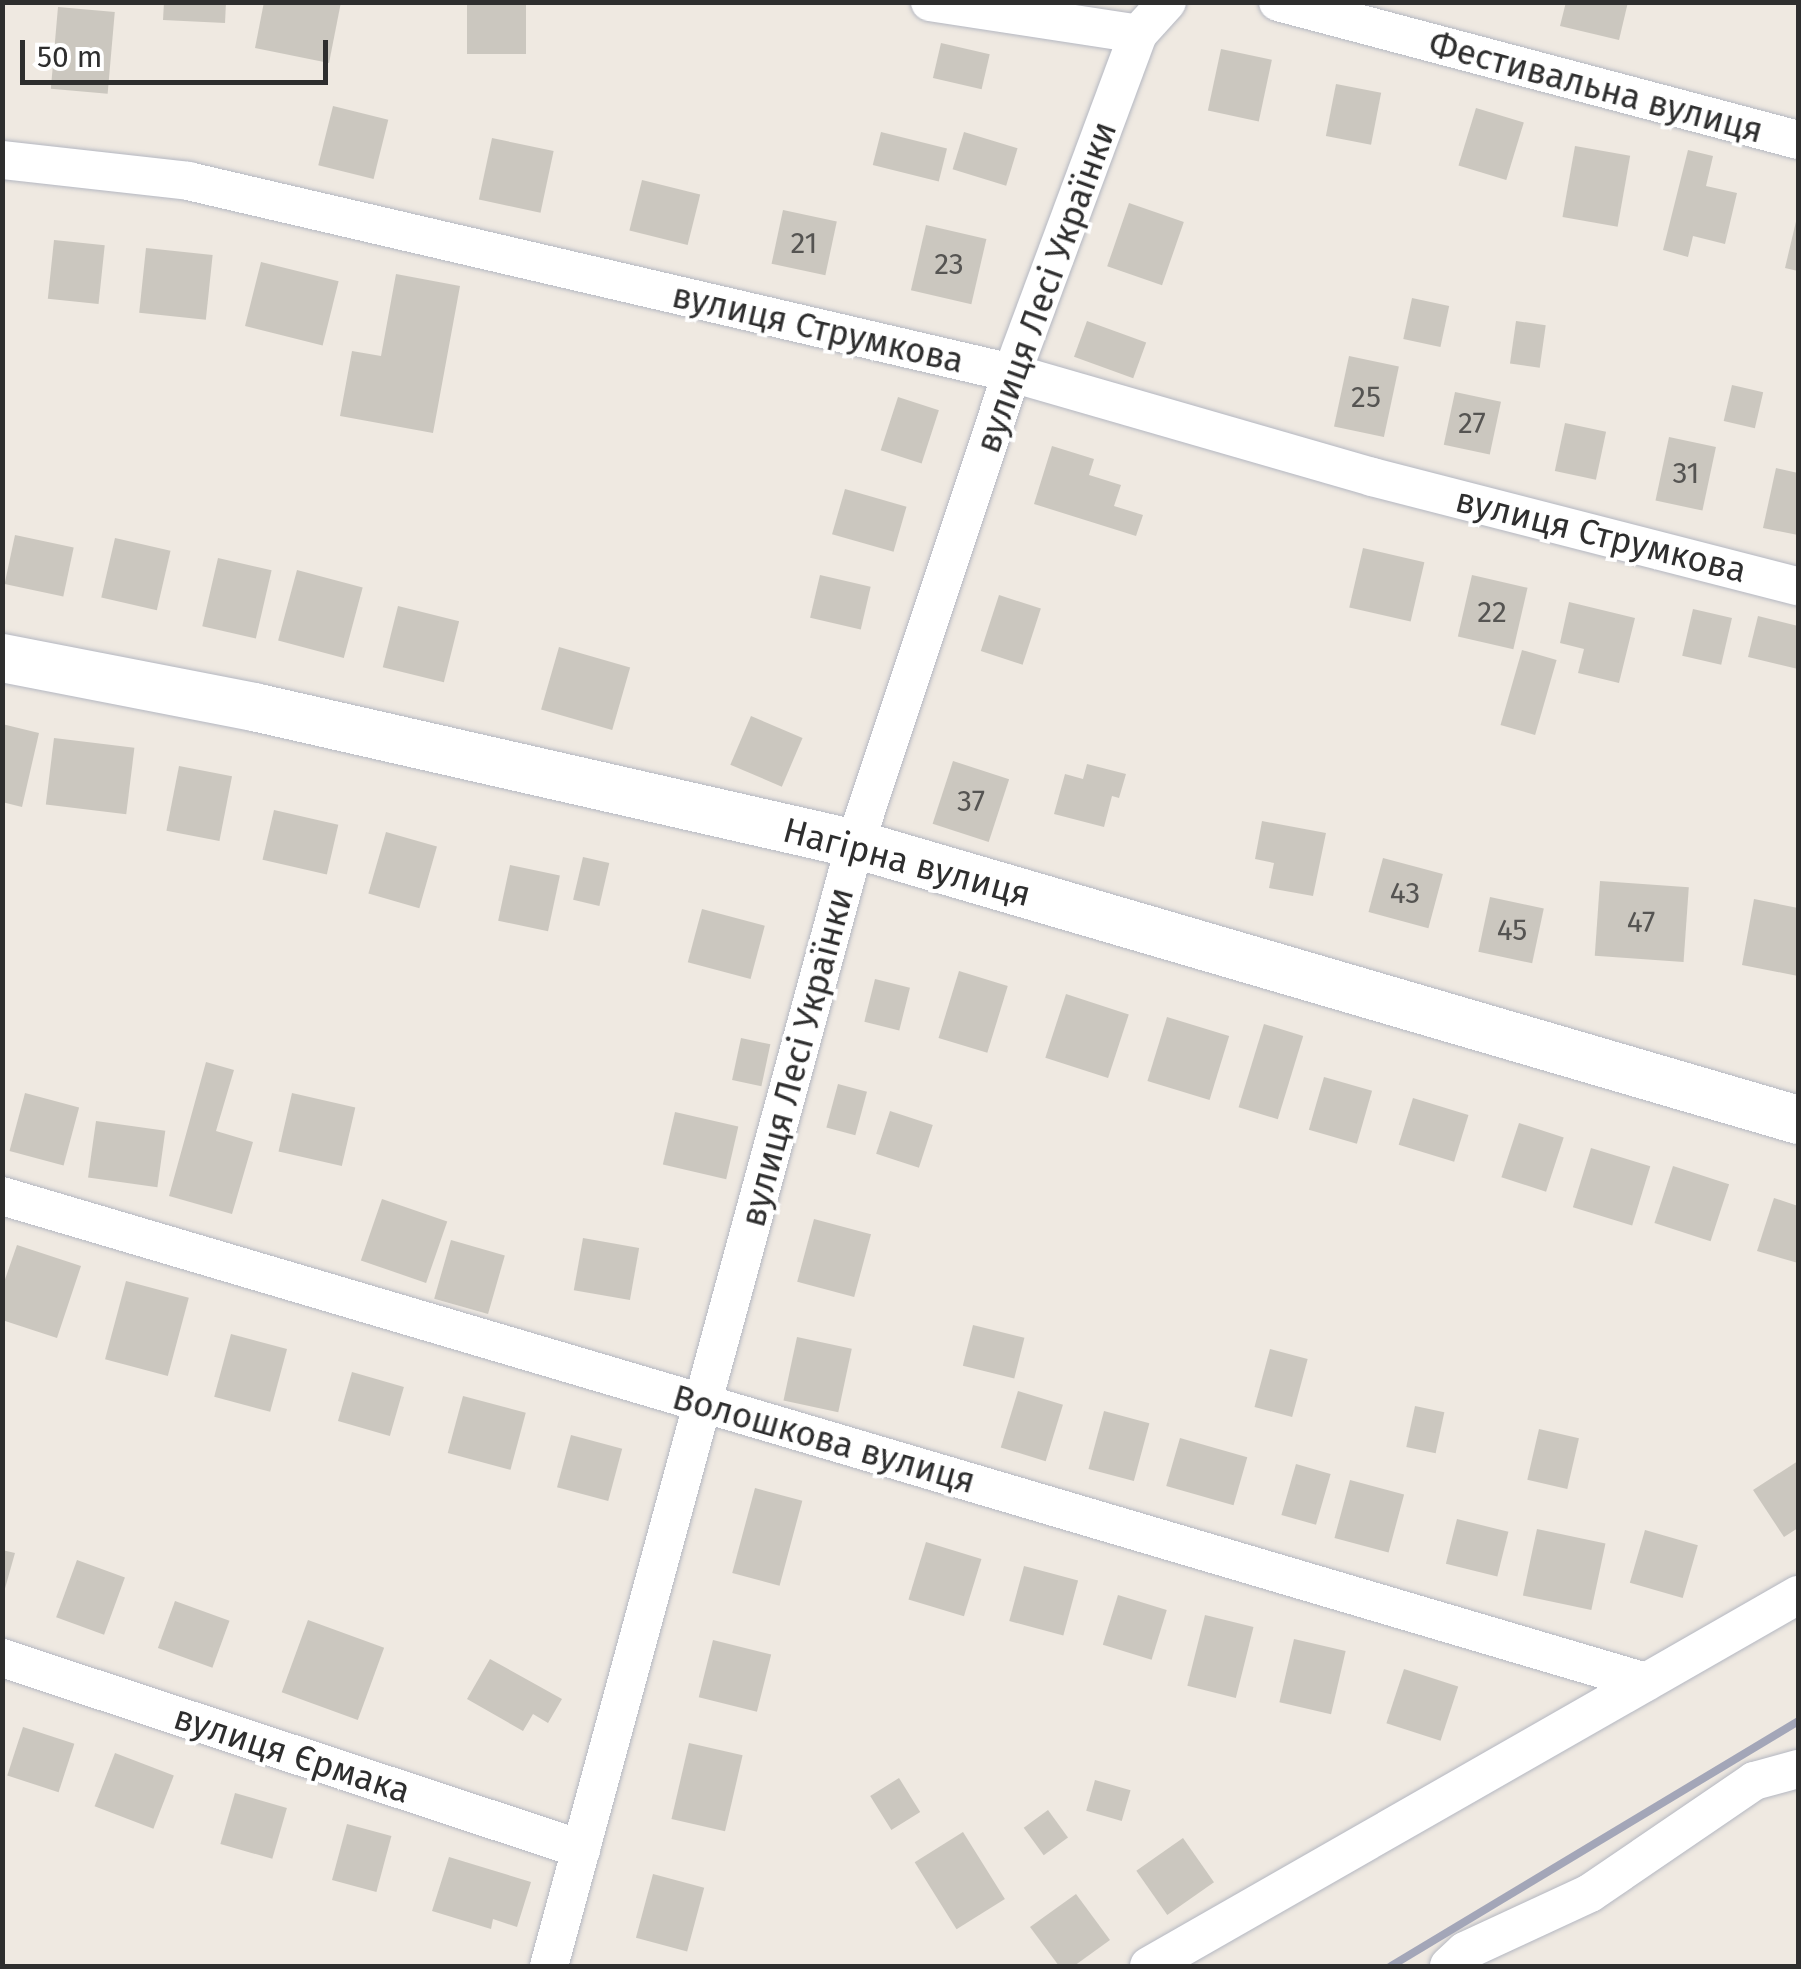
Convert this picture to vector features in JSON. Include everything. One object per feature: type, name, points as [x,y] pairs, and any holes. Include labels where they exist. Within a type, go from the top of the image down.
[{"type":"street","points":[[930,2],[1138,34]]},
{"type":"street","name":"вулиця Лесі Українки","points":[[549,1966],[855,844],[1012,373],[1138,34],[1167,2]]},
{"type":"street","name":"Фестивальна вулиця","points":[[1278,2],[1798,140]]},
{"type":"street","name":"вулиця Струмкова","points":[[2,160],[188,181],[1012,373],[1372,477],[1798,586]]},
{"type":"street","name":"Нагірна вулиця","points":[[2,658],[254,707],[855,844],[1798,1120]]},
{"type":"street","name":"Волошкова вулиця","points":[[2,1196],[1646,1682]]},
{"type":"street","points":[[1149,1966],[1798,1595]]},
{"type":"street","name":"вулиця Єрмака","points":[[2,1658],[581,1849]]},
{"type":"street","points":[[1449,1966],[1465,1951],[1590,1892],[1754,1781],[1798,1768]]},
{"type":"building","points":[[164,2],[226,2],[225,23],[163,20]]},
{"type":"building","points":[[264,2],[341,2],[329,63],[255,48]]},
{"type":"building","points":[[467,2],[526,2],[526,54],[467,54]]},
{"type":"building","points":[[1566,2],[1628,2],[1619,40],[1560,26]]},
{"type":"building","points":[[58,7],[115,12],[108,94],[51,89]]},
{"type":"building","points":[[941,43],[990,54],[982,89],[933,78]]},
{"type":"building","points":[[1221,49],[1272,60],[1259,121],[1208,111]]},
{"type":"building","points":[[1336,84],[1381,93],[1371,145],[1326,136]]},
{"type":"building","points":[[333,106],[388,120],[374,179],[318,165]]},
{"type":"building","points":[[1476,108],[1524,123],[1506,180],[1458,165]]},
{"type":"building","points":[[881,132],[947,148],[939,181],[873,165]]},
{"type":"building","points":[[964,132],[1018,148],[1006,186],[953,169]]},
{"type":"building","points":[[492,138],[554,151],[541,213],[479,200]]},
{"type":"building","points":[[1575,146],[1630,156],[1618,227],[1562,217]]},
{"type":"building","points":[[1688,150],[1713,156],[1706,186],[1737,193],[1725,244],[1693,236],[1688,257],[1663,250]]},
{"type":"building","points":[[642,180],[700,195],[688,245],[629,230]]},
{"type":"building","points":[[1129,203],[1184,222],[1162,285],[1107,266]]},
{"type":"building","points":[[783,210],[837,221],[825,275],[772,264]]},
{"type":"building","points":[[1798,213],[1798,271],[1785,268]]},
{"type":"building","points":[[926,225],[986,239],[971,304],[911,290]]},
{"type":"building","points":[[54,240],[105,245],[99,304],[48,299]]},
{"type":"building","points":[[146,248],[213,255],[206,320],[139,313]]},
{"type":"building","points":[[261,262],[339,281],[323,345],[245,326]]},
{"type":"building","points":[[396,274],[460,286],[433,433],[340,416],[352,351],[381,356]]},
{"type":"building","points":[[1412,298],[1449,306],[1440,347],[1403,339]]},
{"type":"building","points":[[1087,321],[1146,343],[1133,378],[1074,357]]},
{"type":"building","points":[[1516,321],[1546,325],[1540,368],[1510,364]]},
{"type":"building","points":[[1349,356],[1399,367],[1384,437],[1334,426]]},
{"type":"building","points":[[1732,385],[1763,392],[1755,428],[1724,421]]},
{"type":"building","points":[[1455,392],[1501,402],[1490,455],[1444,445]]},
{"type":"building","points":[[898,397],[939,410],[922,464],[881,450]]},
{"type":"building","points":[[1565,423],[1606,432],[1596,480],[1555,471]]},
{"type":"building","points":[[1669,437],[1716,447],[1702,511],[1655,501]]},
{"type":"building","points":[[1052,446],[1094,459],[1089,475],[1121,485],[1114,506],[1143,515],[1136,536],[1034,504]]},
{"type":"building","points":[[1776,468],[1798,473],[1798,535],[1763,528]]},
{"type":"building","points":[[845,489],[907,507],[894,552],[832,534]]},
{"type":"building","points":[[15,535],[74,547],[63,596],[5,584]]},
{"type":"building","points":[[115,538],[171,551],[157,610],[101,597]]},
{"type":"building","points":[[1363,548],[1424,562],[1411,622],[1349,607]]},
{"type":"building","points":[[218,558],[272,570],[256,639],[202,626]]},
{"type":"building","points":[[297,570],[363,588],[344,658],[278,641]]},
{"type":"building","points":[[820,575],[871,587],[861,630],[810,618]]},
{"type":"building","points":[[1472,575],[1528,588],[1513,649],[1458,636]]},
{"type":"building","points":[[999,595],[1041,609],[1023,665],[981,651]]},
{"type":"building","points":[[1569,602],[1635,618],[1619,683],[1578,673],[1584,649],[1560,643]]},
{"type":"building","points":[[398,606],[459,621],[444,682],[383,667]]},
{"type":"building","points":[[1693,609],[1732,618],[1721,665],[1682,656]]},
{"type":"building","points":[[1758,616],[1798,626],[1798,669],[1748,657]]},
{"type":"building","points":[[559,647],[630,667],[612,730],[541,709]]},
{"type":"building","points":[[1522,650],[1557,660],[1535,735],[1501,725]]},
{"type":"building","points":[[751,716],[803,738],[782,787],[730,765]]},
{"type":"building","points":[[2,724],[39,733],[22,807],[2,802]]},
{"type":"building","points":[[54,738],[134,748],[126,814],[46,805]]},
{"type":"building","points":[[953,761],[1009,779],[989,842],[933,824]]},
{"type":"building","points":[[1087,764],[1126,774],[1119,798],[1112,796],[1104,827],[1054,814],[1065,774],[1083,779]]},
{"type":"building","points":[[179,766],[232,776],[219,841],[166,831]]},
{"type":"building","points":[[274,810],[338,825],[327,875],[263,860]]},
{"type":"building","points":[[1262,821],[1326,833],[1313,896],[1269,888],[1274,863],[1255,859]]},
{"type":"building","points":[[386,832],[437,847],[419,908],[368,894]]},
{"type":"building","points":[[583,857],[609,863],[599,906],[573,900]]},
{"type":"building","points":[[1383,858],[1443,874],[1428,928],[1369,912]]},
{"type":"building","points":[[510,865],[560,876],[548,931],[498,921]]},
{"type":"building","points":[[1600,881],[1689,887],[1684,962],[1595,956]]},
{"type":"building","points":[[1490,897],[1544,908],[1532,963],[1478,952]]},
{"type":"building","points":[[1754,899],[1798,908],[1798,976],[1742,965]]},
{"type":"building","points":[[702,909],[765,926],[751,979],[688,962]]},
{"type":"building","points":[[959,971],[1008,986],[987,1053],[939,1038]]},
{"type":"building","points":[[875,979],[910,988],[899,1030],[864,1022]]},
{"type":"building","points":[[1066,994],[1129,1014],[1108,1078],[1045,1058]]},
{"type":"building","points":[[1167,1017],[1229,1036],[1210,1100],[1147,1081]]},
{"type":"building","points":[[1264,1024],[1303,1036],[1278,1119],[1239,1107]]},
{"type":"building","points":[[741,1038],[770,1044],[761,1086],[732,1080]]},
{"type":"building","points":[[206,1062],[234,1070],[216,1131],[253,1142],[232,1214],[169,1196]]},
{"type":"building","points":[[1324,1077],[1372,1091],[1357,1144],[1309,1130]]},
{"type":"building","points":[[838,1084],[867,1092],[855,1135],[826,1127]]},
{"type":"building","points":[[25,1093],[79,1107],[64,1165],[9,1151]]},
{"type":"building","points":[[292,1093],[355,1108],[342,1166],[279,1151]]},
{"type":"building","points":[[1413,1098],[1468,1115],[1454,1162],[1399,1145]]},
{"type":"building","points":[[890,1111],[933,1125],[919,1168],[876,1154]]},
{"type":"building","points":[[675,1112],[738,1127],[726,1179],[663,1165]]},
{"type":"building","points":[[96,1121],[165,1131],[157,1187],[88,1177]]},
{"type":"building","points":[[1519,1123],[1564,1138],[1546,1192],[1501,1177]]},
{"type":"building","points":[[1591,1148],[1650,1166],[1632,1225],[1573,1207]]},
{"type":"building","points":[[1673,1166],[1729,1184],[1711,1241],[1654,1223]]},
{"type":"building","points":[[1774,1198],[1798,1206],[1798,1263],[1757,1251]]},
{"type":"building","points":[[382,1199],[447,1221],[426,1283],[361,1260]]},
{"type":"building","points":[[814,1219],[871,1234],[854,1297],[797,1282]]},
{"type":"building","points":[[583,1238],[639,1248],[630,1300],[574,1290]]},
{"type":"building","points":[[451,1240],[505,1255],[488,1314],[434,1299]]},
{"type":"building","points":[[17,1245],[81,1266],[57,1338],[2,1320],[2,1288]]},
{"type":"building","points":[[126,1281],[189,1298],[168,1376],[105,1359]]},
{"type":"building","points":[[973,1325],[1024,1338],[1014,1379],[963,1366]]},
{"type":"building","points":[[231,1334],[287,1349],[270,1412],[214,1397]]},
{"type":"building","points":[[797,1337],[852,1349],[838,1412],[783,1401]]},
{"type":"building","points":[[1270,1349],[1308,1359],[1292,1417],[1254,1407]]},
{"type":"building","points":[[352,1372],[404,1387],[390,1436],[338,1421]]},
{"type":"building","points":[[1018,1391],[1063,1405],[1046,1461],[1001,1447]]},
{"type":"building","points":[[463,1396],[526,1413],[511,1470],[448,1453]]},
{"type":"building","points":[[1415,1406],[1444,1412],[1436,1453],[1406,1447]]},
{"type":"building","points":[[1104,1411],[1149,1423],[1134,1481],[1088,1469]]},
{"type":"building","points":[[1539,1429],[1579,1438],[1567,1489],[1527,1480]]},
{"type":"building","points":[[571,1435],[622,1449],[608,1501],[557,1487]]},
{"type":"building","points":[[1180,1438],[1247,1457],[1234,1505],[1166,1486]]},
{"type":"building","points":[[1798,1461],[1798,1528],[1784,1537],[1753,1490]]},
{"type":"building","points":[[1296,1464],[1331,1474],[1316,1525],[1281,1515]]},
{"type":"building","points":[[1350,1480],[1404,1494],[1389,1552],[1334,1538]]},
{"type":"building","points":[[755,1488],[802,1501],[780,1586],[732,1573]]},
{"type":"building","points":[[1457,1519],[1508,1532],[1497,1576],[1446,1564]]},
{"type":"building","points":[[1537,1529],[1605,1544],[1591,1610],[1523,1596]]},
{"type":"building","points":[[1645,1530],[1698,1545],[1683,1598],[1630,1583]]},
{"type":"building","points":[[926,1542],[981,1559],[964,1616],[908,1599]]},
{"type":"building","points":[[2,1550],[15,1553],[4,1592],[2,1591]]},
{"type":"building","points":[[77,1560],[125,1577],[104,1635],[56,1617]]},
{"type":"building","points":[[1024,1566],[1078,1580],[1063,1636],[1009,1621]]},
{"type":"building","points":[[1118,1595],[1167,1610],[1152,1660],[1103,1645]]},
{"type":"building","points":[[175,1601],[230,1621],[212,1668],[158,1648]]},
{"type":"building","points":[[1205,1615],[1254,1627],[1236,1698],[1187,1686]]},
{"type":"building","points":[[308,1620],[384,1648],[358,1720],[282,1692]]},
{"type":"building","points":[[1294,1639],[1346,1651],[1331,1714],[1279,1702]]},
{"type":"building","points":[[713,1640],[771,1655],[757,1712],[699,1697]]},
{"type":"building","points":[[490,1659],[562,1699],[548,1723],[533,1714],[523,1731],[467,1699]]},
{"type":"building","points":[[1404,1669],[1458,1687],[1441,1741],[1386,1723]]},
{"type":"building","points":[[23,1727],[74,1744],[59,1792],[7,1776]]},
{"type":"building","points":[[689,1743],[743,1755],[725,1831],[671,1819]]},
{"type":"building","points":[[115,1753],[174,1776],[153,1829],[95,1806]]},
{"type":"building","points":[[899,1778],[920,1812],[891,1830],[870,1796]]},
{"type":"building","points":[[1095,1780],[1131,1790],[1122,1821],[1086,1811]]},
{"type":"building","points":[[235,1793],[287,1808],[272,1859],[220,1844]]},
{"type":"building","points":[[1048,1810],[1068,1838],[1044,1855],[1024,1828]]},
{"type":"building","points":[[347,1824],[391,1836],[376,1892],[332,1880]]},
{"type":"building","points":[[963,1832],[1005,1899],[957,1929],[915,1862]]},
{"type":"building","points":[[1183,1838],[1214,1882],[1167,1915],[1136,1871]]},
{"type":"building","points":[[449,1857],[531,1882],[517,1927],[493,1919],[491,1929],[432,1911]]},
{"type":"building","points":[[653,1874],[704,1888],[687,1951],[636,1938]]},
{"type":"building","points":[[1076,1894],[1110,1940],[1074,1966],[1059,1966],[1030,1927]]},
{"type":"railway","points":[[1391,1966],[1798,1721]]}]
